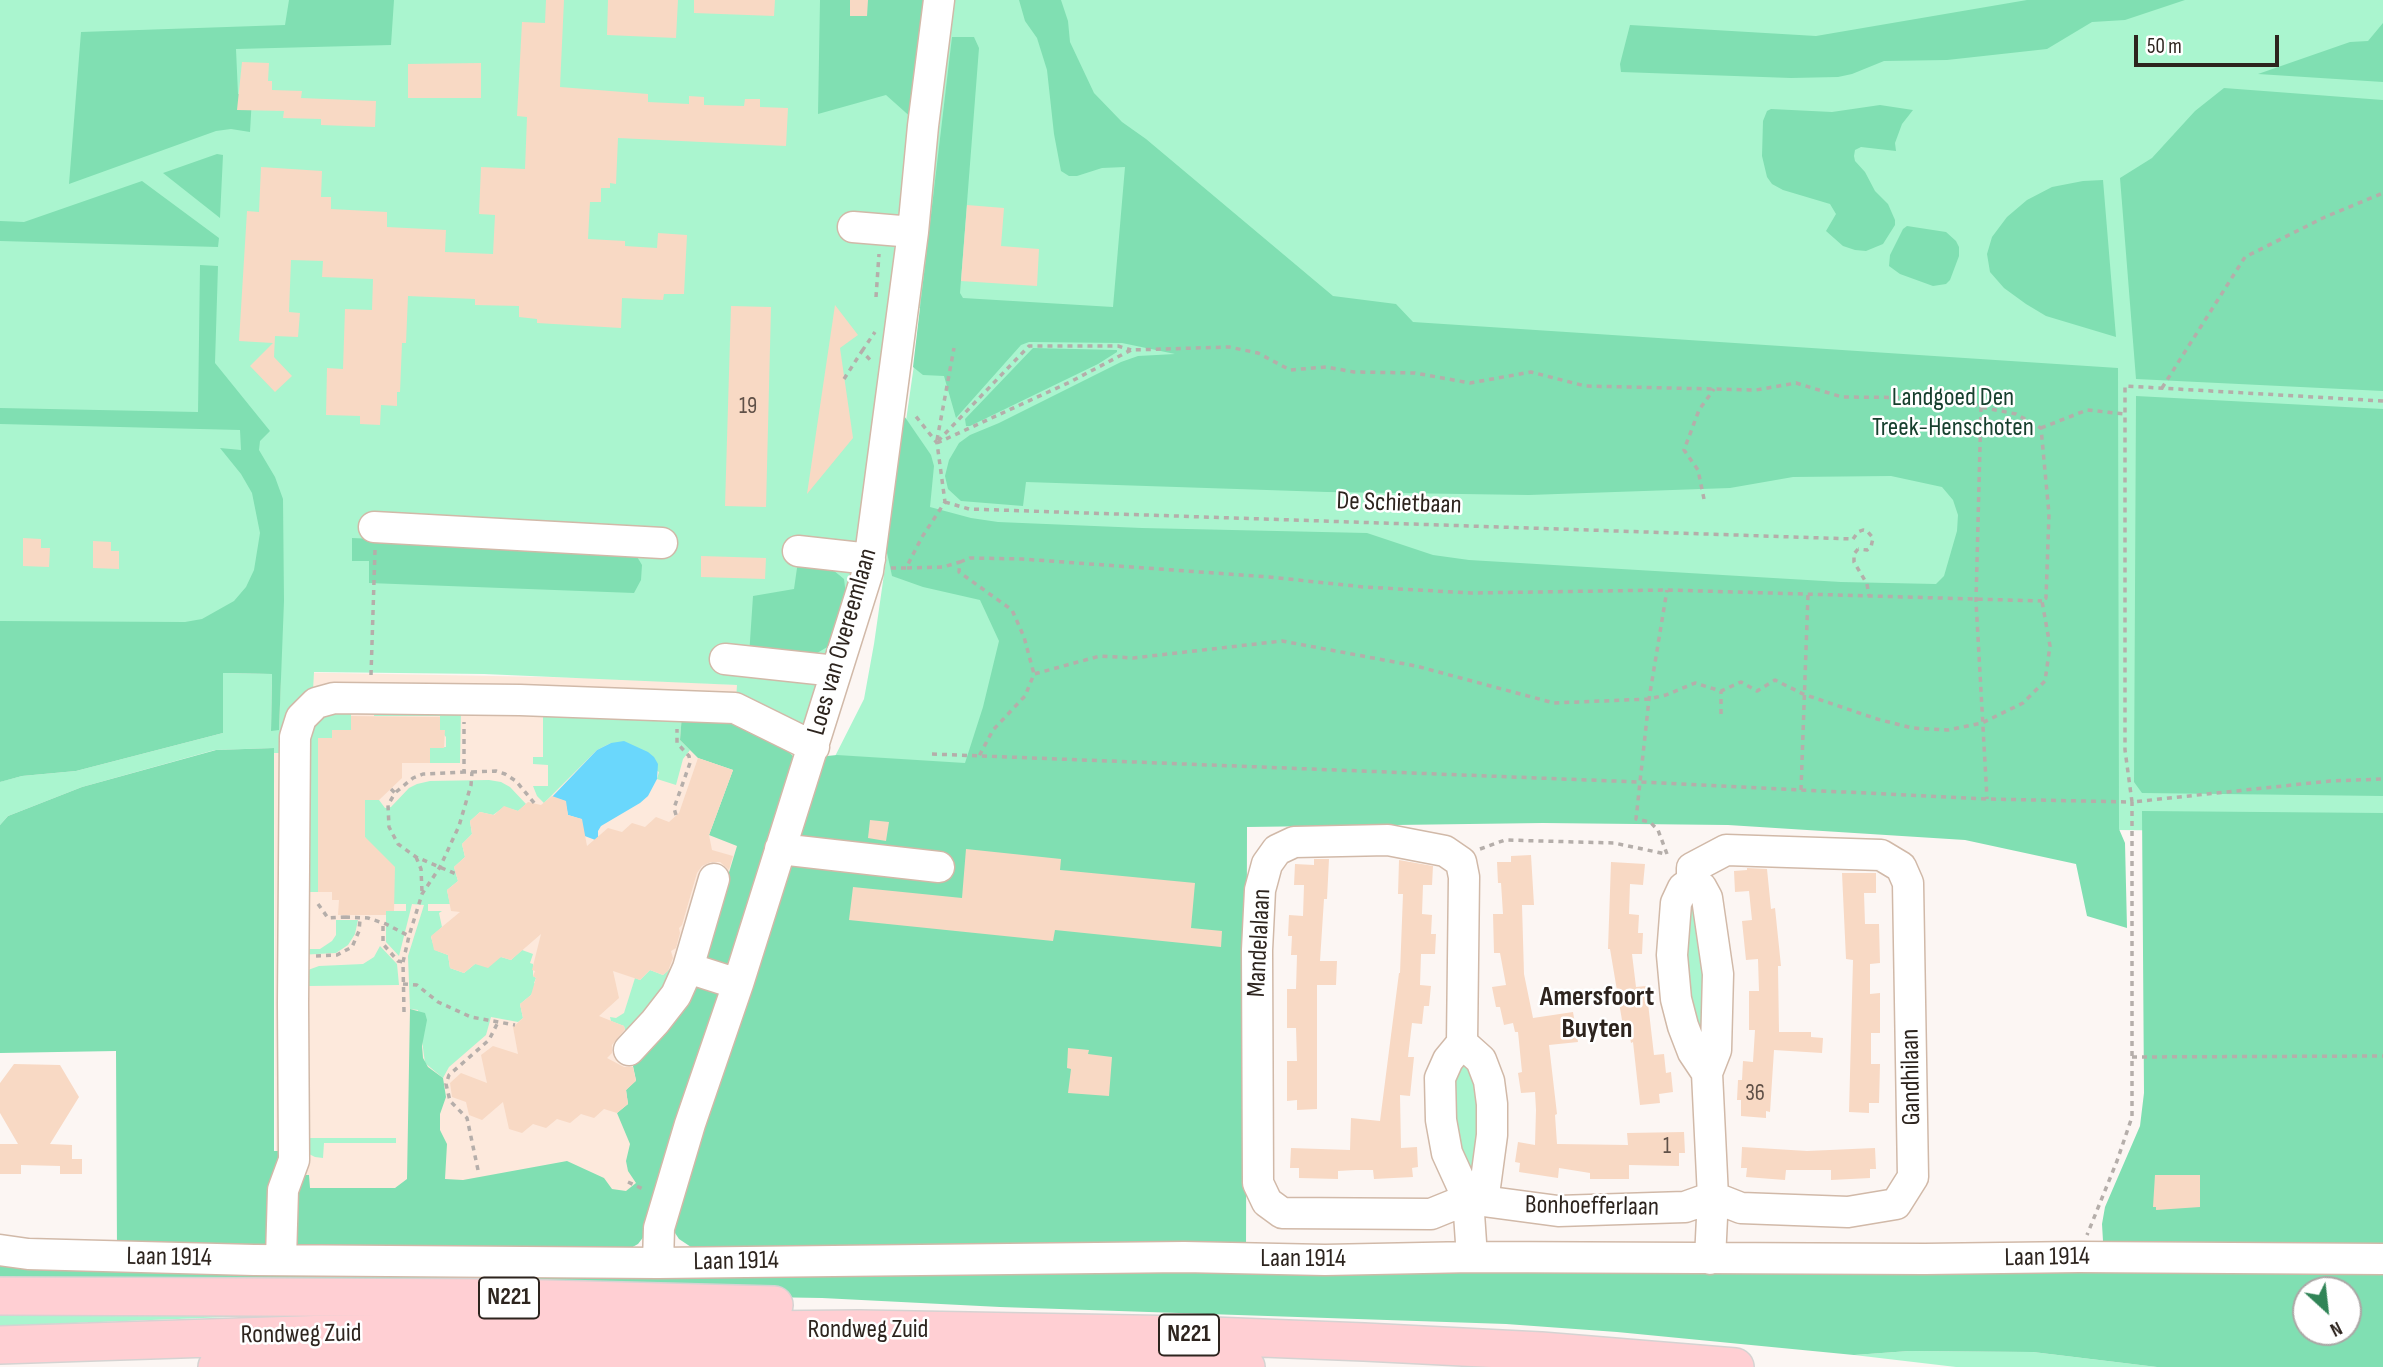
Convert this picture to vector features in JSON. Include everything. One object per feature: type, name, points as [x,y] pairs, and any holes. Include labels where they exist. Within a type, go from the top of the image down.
[{"type":"main road","name":"N221","points":[[0,1296],[644,1301],[920,1311],[1014,1332]]},
{"type":"main road","name":"Rondweg Zuid","points":[[0,1345],[302,1335],[779,1329],[1014,1332],[1364,1342],[1541,1351],[1735,1367]]},
{"type":"main road","name":"N221","points":[[702,1367],[766,1358]]},
{"type":"main road","name":"Rondweg Zuid","points":[[217,1367],[766,1358],[1247,1367]]},
{"type":"street","name":"Loes van Overeemlaan","points":[[658,1263],[659,1228],[668,1196],[814,747],[869,565],[913,232],[939,0]]},
{"type":"street","points":[[902,128],[920,153]]},
{"type":"street","points":[[853,227],[913,232]]},
{"type":"street","points":[[374,527],[662,543]]},
{"type":"street","points":[[798,551],[869,565]]},
{"type":"street","points":[[725,659],[836,671]]},
{"type":"street","points":[[281,1259],[283,1190],[294,1160],[295,737],[301,718],[316,703],[334,698],[548,700],[735,708],[814,747]]},
{"type":"street","name":"Mandelalaan","points":[[1461,862],[1445,851],[1388,840],[1294,842],[1277,850],[1267,864],[1260,890],[1257,950],[1258,1183],[1267,1202],[1282,1213],[1431,1214],[1468,1199]]},
{"type":"street","points":[[780,849],[939,867]]},
{"type":"street","name":"Gandhilaan","points":[[1683,868],[1727,850],[1881,855],[1901,867],[1908,883],[1913,1177],[1896,1205],[1848,1212],[1741,1208],[1713,1197]]},
{"type":"street","points":[[1461,862],[1464,877],[1462,1042],[1448,1060],[1440,1078],[1441,1120],[1447,1153],[1468,1199],[1472,1257]]},
{"type":"street","points":[[1683,868],[1684,888],[1676,903],[1672,955],[1676,999],[1693,1052],[1707,1073]]},
{"type":"street","points":[[1683,868],[1701,887],[1707,898],[1718,974],[1716,1050],[1707,1073],[1713,1197],[1710,1259]]},
{"type":"street","points":[[629,1050],[676,995],[688,968],[714,879]]},
{"type":"street","points":[[688,968],[738,984]]},
{"type":"street","points":[[1462,1042],[1481,1060],[1489,1081],[1492,1104],[1492,1135],[1485,1187],[1468,1199]]},
{"type":"street","name":"Bonhoefferlaan","points":[[1468,1199],[1558,1211],[1685,1208],[1713,1197]]},
{"type":"street","name":"Laan 1914","points":[[0,1250],[28,1254],[281,1259],[658,1263],[1184,1257],[1325,1260],[1472,1257],[2383,1259]]},
{"type":"path","points":[[2162,388],[2245,257],[2325,217],[2383,193]]},
{"type":"path","points":[[937,443],[1029,346],[1118,346],[1131,350],[1229,347],[1258,353],[1290,370],[1326,367],[1354,372],[1415,373],[1470,383],[1531,372],[1585,386],[1756,390],[1796,383],[1842,397],[1959,398],[1980,407],[2017,414],[2041,428]]},
{"type":"path","points":[[906,568],[945,502],[937,443],[954,348]]},
{"type":"path","points":[[937,443],[1070,382],[1131,350]]},
{"type":"path","points":[[844,379],[862,351],[937,443]]},
{"type":"path","points":[[2079,1257],[2118,1161],[2132,1117],[2132,803],[2125,750],[2125,386],[2383,401]]},
{"type":"path","points":[[1704,499],[1698,470],[1684,450],[1699,410],[1714,389]]},
{"type":"path","points":[[1980,407],[1976,601],[1987,799]]},
{"type":"path","points":[[2041,428],[2087,410],[2125,414]]},
{"type":"path","points":[[869,565],[943,567],[970,558],[1022,559],[1471,593],[1667,590],[2042,601],[2046,598],[2049,514],[2041,428]]},
{"type":"path","name":"De Schietbaan","points":[[945,502],[969,509],[1853,540]]},
{"type":"path","points":[[371,698],[376,565],[374,527]]},
{"type":"path","points":[[1858,531],[1867,531],[1873,538],[1871,547],[1867,550],[1858,549],[1853,540],[1858,531]]},
{"type":"path","points":[[1858,549],[1854,554],[1854,562],[1867,584],[1869,596]]},
{"type":"path","points":[[960,562],[959,572],[1012,610],[1024,637],[1034,674],[1025,696],[993,730],[978,758]]},
{"type":"path","points":[[1667,590],[1649,699],[1637,821],[1650,822],[1658,830],[1683,868]]},
{"type":"path","points":[[1801,790],[1808,594]]},
{"type":"path","points":[[1034,674],[1100,656],[1133,658],[1282,641],[1416,666],[1554,703],[1649,699],[1695,683],[1721,691],[1741,682],[1757,691],[1775,680],[1803,694],[1877,719],[1912,727],[1948,730],[1982,723],[2023,703],[2045,681],[2050,646],[2042,601]]},
{"type":"path","points":[[1721,691],[1721,714]]},
{"type":"path","points":[[464,699],[464,772]]},
{"type":"path","points":[[676,815],[674,808],[690,762],[689,756],[677,743],[678,706]]},
{"type":"path","points":[[932,754],[978,758],[2132,803],[2330,781],[2383,779]]},
{"type":"path","points":[[456,874],[415,857],[398,844],[388,827],[388,805],[395,793],[423,774],[496,771],[516,781],[535,804]]},
{"type":"path","points":[[404,1012],[402,962],[409,936],[422,894],[440,867],[459,826],[472,772]]},
{"type":"path","points":[[391,789],[395,793]]},
{"type":"path","points":[[1461,862],[1482,848],[1505,840],[1614,843],[1683,868]]},
{"type":"path","points":[[415,857],[421,869],[422,894]]},
{"type":"path","points":[[345,918],[368,918],[386,923],[409,936]]},
{"type":"path","points":[[293,958],[343,953],[352,947],[360,920]]},
{"type":"path","points":[[383,926],[383,944],[402,962]]},
{"type":"path","points":[[403,984],[417,985],[438,1002],[471,1017],[514,1026]]},
{"type":"path","points":[[478,1170],[467,1118],[450,1101],[446,1084],[449,1075],[489,1040],[498,1022]]},
{"type":"path","points":[[2132,1057],[2383,1056]]},
{"type":"shaded area","points":[[281,672],[598,678],[820,689],[634,1197],[276,1193],[274,748]]},
{"type":"green space","points":[[0,0],[924,0],[903,209],[860,530],[831,690],[812,729],[736,700],[737,685],[484,674],[314,672],[313,690],[289,753],[274,753],[274,748],[215,750],[82,787],[8,816],[0,825],[0,782],[22,776],[76,771],[223,733],[223,673],[272,674],[271,730],[279,730],[281,672],[0,670]]},
{"type":"green space","points":[[289,0],[394,0],[391,45],[236,49],[238,94],[252,97],[250,132],[231,129],[216,131],[69,184],[81,32],[285,25]]},
{"type":"green space","points":[[820,0],[938,0],[923,128],[886,95],[818,114]]},
{"type":"green space","name":"Landgoed Den Treek-Henschoten","points":[[953,0],[2383,0],[2383,833],[2030,829],[823,780],[864,699],[874,644],[922,309],[919,308]]},
{"type":"green space","points":[[1019,0],[1061,0],[1068,21],[1070,42],[1094,93],[1122,122],[1146,139],[1333,296],[1396,304],[1413,322],[2118,368],[2119,829],[2125,843],[2127,928],[2087,916],[2076,864],[1965,840],[1728,825],[1543,823],[1247,827],[1246,1250],[703,1251],[679,1239],[671,1227],[818,762],[827,756],[837,755],[965,763],[983,707],[999,641],[980,600],[923,587],[892,576],[886,548],[898,407],[931,455],[934,466],[930,507],[998,522],[1367,533],[1433,555],[1469,560],[1841,582],[1936,584],[1944,576],[1957,531],[1958,515],[1953,500],[1942,487],[1891,476],[1793,477],[1730,488],[1529,495],[1327,492],[1026,482],[1023,506],[961,501],[948,489],[945,476],[949,460],[959,443],[970,435],[1121,362],[1138,356],[1175,354],[1122,343],[1029,342],[1021,345],[956,418],[944,376],[923,375],[913,367],[952,37],[974,37],[979,48],[960,293],[963,298],[1113,307],[1125,167],[1102,168],[1077,176],[1069,176],[1061,171],[1047,70],[1037,38],[1025,21]]},
{"type":"green space","points":[[2027,0],[2185,0],[2125,20],[2092,22],[2047,49],[1947,60],[1884,61],[1838,77],[1621,72],[1620,64],[1630,25],[1816,36]]},
{"type":"green space","points":[[2383,23],[2383,82],[2258,74],[2350,42],[2368,41]]},
{"type":"green space","points":[[2224,88],[2383,100],[2383,391],[2136,379],[2120,178],[2152,158],[2195,111]]},
{"type":"green space","points":[[1880,105],[1913,110],[1902,124],[1895,143],[1896,151],[1861,147],[1855,150],[1854,156],[1875,191],[1888,204],[1895,225],[1883,244],[1866,251],[1855,250],[1843,246],[1826,231],[1836,214],[1830,204],[1783,190],[1772,184],[1767,177],[1762,156],[1763,121],[1767,111],[1771,109],[1832,112]]},
{"type":"green space","points":[[217,154],[223,155],[220,218],[163,173]]},
{"type":"green space","points":[[2103,180],[2116,337],[2046,316],[2026,304],[2004,288],[1990,272],[1987,254],[1992,237],[2007,217],[2027,200],[2052,187]]},
{"type":"green space","points":[[142,181],[219,238],[218,247],[0,241],[0,221],[24,222]]},
{"type":"green space","points":[[1907,226],[1946,232],[1956,241],[1959,256],[1946,284],[1933,286],[1900,274],[1889,266],[1890,255]]},
{"type":"green space","points":[[200,265],[218,266],[215,363],[270,431],[260,441],[259,450],[275,477],[283,499],[284,601],[279,730],[271,731],[272,674],[223,673],[223,733],[76,771],[22,776],[0,782],[0,621],[185,622],[202,619],[234,601],[246,587],[254,570],[260,533],[252,493],[220,448],[241,450],[240,430],[0,424],[0,408],[198,412]]},
{"type":"green space","points":[[1033,348],[1117,352],[1098,364],[966,426],[965,419]]},
{"type":"green space","points":[[2136,396],[2383,409],[2383,796],[2142,793],[2134,782]]},
{"type":"green space","points":[[352,538],[633,550],[642,565],[641,580],[634,593],[369,583],[369,561],[352,561]]},
{"type":"green space","points":[[798,561],[833,570],[844,579],[846,595],[829,646],[812,656],[749,656],[753,596],[794,589]]},
{"type":"green space","points":[[375,708],[461,709],[460,763],[430,763],[430,748],[446,747],[446,737],[440,730],[440,716],[374,716]]},
{"type":"green space","points":[[351,709],[351,730],[332,730],[332,738],[318,738],[318,892],[307,892],[307,723],[311,718]]},
{"type":"green space","points":[[543,709],[682,714],[680,740],[690,750],[683,759],[676,785],[657,779],[659,772],[611,743],[597,750],[544,803],[533,786],[548,786],[548,765],[533,764],[533,757],[543,757]]},
{"type":"green space","points":[[682,714],[732,715],[784,747],[797,760],[734,972],[702,962],[737,846],[709,835],[733,770],[698,758],[680,740]]},
{"type":"green space","points":[[274,748],[274,1151],[288,1151],[280,1175],[309,1175],[310,1188],[395,1188],[407,1179],[410,1009],[425,1013],[427,1020],[422,1046],[423,1058],[428,1067],[443,1078],[446,1097],[440,1114],[440,1130],[447,1144],[445,1179],[463,1180],[567,1161],[604,1178],[612,1189],[626,1191],[636,1183],[628,1171],[626,1161],[630,1144],[617,1113],[628,1104],[626,1090],[636,1080],[633,1066],[645,1043],[695,982],[727,994],[648,1231],[638,1244],[629,1249],[117,1250],[116,1051],[0,1053],[0,825],[8,816],[82,787],[216,750]]},
{"type":"green space","points":[[489,780],[510,787],[526,804],[518,811],[504,807],[493,815],[480,812],[470,821],[472,834],[462,844],[465,857],[454,867],[458,881],[447,890],[450,904],[428,904],[428,911],[442,911],[439,913],[442,927],[431,937],[435,950],[448,955],[450,968],[464,973],[475,964],[501,957],[511,960],[522,950],[533,954],[530,963],[533,964],[533,976],[536,978],[534,983],[537,985],[531,995],[520,1004],[523,1018],[518,1022],[491,1017],[486,1035],[449,1067],[443,1078],[425,1063],[418,1010],[410,1009],[408,956],[424,905],[412,904],[399,956],[386,942],[386,911],[406,911],[406,904],[387,904],[365,837],[365,793],[372,800],[379,800],[385,808],[391,807],[409,788],[417,784],[430,781]]},
{"type":"green space","points":[[2142,811],[2383,813],[2383,1245],[2103,1241],[2105,1207],[2140,1126],[2144,1093]]},
{"type":"green space","points":[[1689,890],[1699,895],[1709,1049],[1683,995]]},
{"type":"green space","points":[[336,920],[358,920],[355,934],[348,945],[336,953],[298,955],[307,949],[320,949],[332,941],[336,935]]},
{"type":"green space","points":[[380,946],[397,964],[399,985],[309,986],[309,1003],[304,1003],[304,974],[308,970],[319,966],[363,964],[374,957]]},
{"type":"green space","points":[[674,965],[680,968],[627,1039],[624,1026],[611,1021],[610,1017],[616,1018],[624,1013],[635,978],[640,980],[650,970],[663,975]]},
{"type":"green space","points":[[1459,1060],[1465,1060],[1484,1087],[1473,1190],[1445,1104]]},
{"type":"green space","points":[[303,1124],[309,1124],[309,1138],[396,1138],[396,1143],[324,1143],[323,1158],[315,1157],[307,1153]]},
{"type":"green space","points":[[75,1265],[2010,1273],[2383,1271],[2383,1367],[2157,1367],[2033,1352],[1909,1351],[1854,1355],[1506,1324],[1000,1307],[822,1298],[0,1284],[0,1266]]},
{"type":"green space","points":[[0,1301],[279,1315],[0,1326]]},
{"type":"green space","points":[[1909,1351],[2033,1352],[2157,1367],[1956,1367],[1854,1355]]},
{"type":"water","points":[[624,741],[654,757],[658,764],[657,779],[648,796],[640,803],[601,826],[598,841],[582,835],[581,819],[568,815],[565,801],[552,797],[597,750],[611,743]]},
{"type":"building","points":[[546,0],[564,0],[560,87],[648,94],[648,102],[689,104],[689,96],[704,97],[704,105],[744,106],[745,99],[760,99],[760,107],[788,108],[786,146],[618,138],[616,184],[610,183],[610,188],[601,188],[601,202],[590,202],[588,239],[625,241],[625,246],[657,248],[658,233],[687,235],[684,294],[664,294],[663,300],[622,298],[621,328],[537,323],[537,319],[519,317],[519,306],[475,305],[475,299],[408,296],[406,343],[402,343],[397,406],[381,405],[380,425],[360,424],[360,416],[326,415],[327,368],[343,369],[345,309],[372,310],[373,279],[322,277],[323,261],[291,260],[289,312],[300,313],[298,337],[275,336],[274,357],[292,376],[275,392],[250,366],[273,343],[239,341],[247,211],[259,212],[261,167],[322,171],[321,197],[331,197],[331,209],[387,212],[387,227],[446,230],[445,252],[493,254],[495,215],[479,214],[481,167],[525,169],[527,117],[517,116],[522,22],[545,23]]},
{"type":"building","points":[[608,0],[678,0],[676,38],[607,35]]},
{"type":"building","points":[[694,0],[775,0],[774,16],[694,13]]},
{"type":"building","points":[[850,0],[868,0],[867,16],[850,16]]},
{"type":"building","points":[[242,62],[269,63],[268,81],[272,81],[272,90],[302,91],[301,98],[376,101],[375,127],[321,125],[321,119],[283,118],[284,111],[237,110]]},
{"type":"building","points":[[481,63],[481,98],[408,98],[408,64]]},
{"type":"building","points":[[967,205],[1004,208],[1001,246],[1039,249],[1037,286],[961,281]]},
{"type":"building","points":[[835,305],[858,335],[840,348],[853,438],[807,494]]},
{"type":"building","points":[[731,306],[771,307],[766,507],[725,506]]},
{"type":"building","points":[[23,538],[41,539],[41,548],[50,548],[49,567],[23,566]]},
{"type":"building","points":[[93,541],[111,542],[111,551],[119,551],[119,569],[93,568]]},
{"type":"building","points":[[701,556],[766,558],[765,579],[701,577]]},
{"type":"building","points":[[351,716],[440,717],[440,730],[445,730],[444,748],[430,748],[430,763],[402,763],[402,778],[379,800],[365,800],[365,837],[395,867],[394,911],[386,911],[386,915],[338,915],[339,900],[332,900],[332,892],[318,892],[318,738],[332,738],[332,730],[351,730]]},
{"type":"building","points":[[698,758],[733,770],[709,835],[712,850],[733,856],[729,870],[720,862],[711,862],[702,866],[697,873],[679,928],[676,948],[671,951],[673,958],[668,971],[663,975],[650,970],[640,980],[613,971],[619,998],[599,1016],[624,1026],[625,1029],[612,1045],[612,1053],[607,1058],[624,1067],[633,1067],[636,1081],[626,1090],[628,1104],[617,1113],[604,1109],[594,1118],[581,1114],[570,1123],[557,1119],[546,1128],[533,1124],[522,1133],[509,1129],[503,1102],[482,1120],[469,1115],[466,1102],[452,1097],[450,1083],[461,1073],[487,1083],[481,1055],[493,1046],[518,1054],[513,1027],[523,1018],[520,1004],[531,995],[536,978],[533,976],[535,971],[532,970],[541,934],[511,960],[501,957],[488,968],[475,964],[464,973],[450,968],[448,955],[434,950],[431,936],[460,912],[451,911],[447,890],[458,881],[454,867],[465,857],[462,844],[472,834],[470,821],[480,812],[494,815],[504,806],[518,811],[528,802],[541,805],[552,796],[566,801],[568,815],[582,819],[587,846],[608,828],[622,832],[632,823],[645,827],[656,817],[669,822],[679,813]]},
{"type":"building","points":[[870,820],[889,822],[886,841],[868,838]]},
{"type":"building","points":[[966,849],[1061,859],[1060,870],[1195,883],[1191,928],[1222,931],[1221,947],[1055,930],[1053,941],[849,920],[853,887],[962,898]]},
{"type":"building","points":[[1531,855],[1534,905],[1522,905],[1524,974],[1533,1018],[1573,1012],[1578,1042],[1549,1045],[1557,1114],[1557,1144],[1628,1145],[1627,1133],[1684,1132],[1685,1153],[1679,1153],[1679,1166],[1629,1165],[1629,1179],[1590,1179],[1590,1173],[1559,1168],[1558,1178],[1519,1172],[1520,1163],[1515,1162],[1518,1142],[1535,1145],[1535,1092],[1521,1093],[1518,1032],[1515,1032],[1513,1023],[1504,1025],[1500,1007],[1496,1007],[1492,987],[1506,985],[1500,953],[1494,953],[1493,914],[1503,914],[1497,862],[1511,862],[1511,856]]},
{"type":"building","points":[[1314,859],[1329,859],[1320,961],[1337,961],[1336,985],[1317,985],[1317,1109],[1297,1110],[1297,1100],[1287,1101],[1287,1061],[1297,1061],[1296,1028],[1287,1028],[1287,989],[1296,989],[1297,955],[1291,955],[1289,915],[1303,916],[1304,885],[1294,885],[1295,864],[1314,865]]},
{"type":"building","points":[[1399,860],[1433,866],[1432,885],[1423,885],[1422,914],[1432,915],[1431,934],[1436,934],[1435,954],[1421,954],[1420,985],[1431,986],[1429,1006],[1424,1006],[1422,1024],[1412,1023],[1408,1057],[1414,1057],[1410,1096],[1400,1095],[1401,1148],[1417,1147],[1418,1167],[1412,1168],[1413,1177],[1374,1179],[1373,1170],[1356,1170],[1338,1171],[1338,1179],[1299,1178],[1299,1168],[1290,1168],[1291,1148],[1350,1150],[1351,1118],[1380,1121],[1400,973],[1403,894],[1398,894]]},
{"type":"building","points":[[1611,862],[1645,864],[1643,885],[1630,884],[1629,914],[1639,915],[1638,933],[1643,933],[1642,954],[1632,954],[1636,987],[1646,986],[1654,1055],[1664,1054],[1666,1073],[1671,1072],[1673,1092],[1659,1094],[1660,1103],[1640,1105],[1633,1042],[1631,1043],[1630,1038],[1625,1038],[1608,949]]},
{"type":"building","points":[[1747,868],[1767,869],[1771,909],[1775,908],[1781,966],[1778,966],[1779,1032],[1811,1032],[1811,1037],[1823,1038],[1822,1053],[1774,1050],[1770,1112],[1766,1111],[1766,1118],[1741,1116],[1741,1100],[1737,1100],[1743,1061],[1753,1062],[1755,1030],[1749,1030],[1749,991],[1759,991],[1758,959],[1746,960],[1742,921],[1752,920],[1749,891],[1735,892],[1734,871]]},
{"type":"building","points":[[1842,873],[1876,873],[1876,893],[1864,893],[1865,924],[1879,924],[1880,963],[1870,964],[1870,994],[1880,993],[1880,1033],[1871,1033],[1871,1064],[1880,1064],[1879,1103],[1869,1103],[1869,1113],[1849,1112],[1853,960],[1846,959]]},
{"type":"building","points":[[1068,1048],[1089,1050],[1088,1054],[1112,1057],[1109,1096],[1068,1093],[1071,1069],[1067,1068]]},
{"type":"building","points":[[14,1064],[60,1065],[79,1097],[50,1144],[72,1145],[72,1159],[82,1159],[82,1174],[60,1174],[60,1166],[21,1165],[21,1174],[0,1174],[0,1144],[18,1144],[0,1113],[0,1083]]},
{"type":"building","points":[[1742,1147],[1807,1151],[1875,1148],[1876,1169],[1870,1169],[1870,1178],[1831,1180],[1831,1170],[1786,1170],[1785,1180],[1746,1177],[1747,1168],[1741,1168]]},
{"type":"building","points":[[2155,1175],[2200,1175],[2200,1207],[2156,1210],[2156,1207],[2153,1207]]},
{"type":"district","name":"Amersfoort Buyten","points":[[1597,1014]]}]
